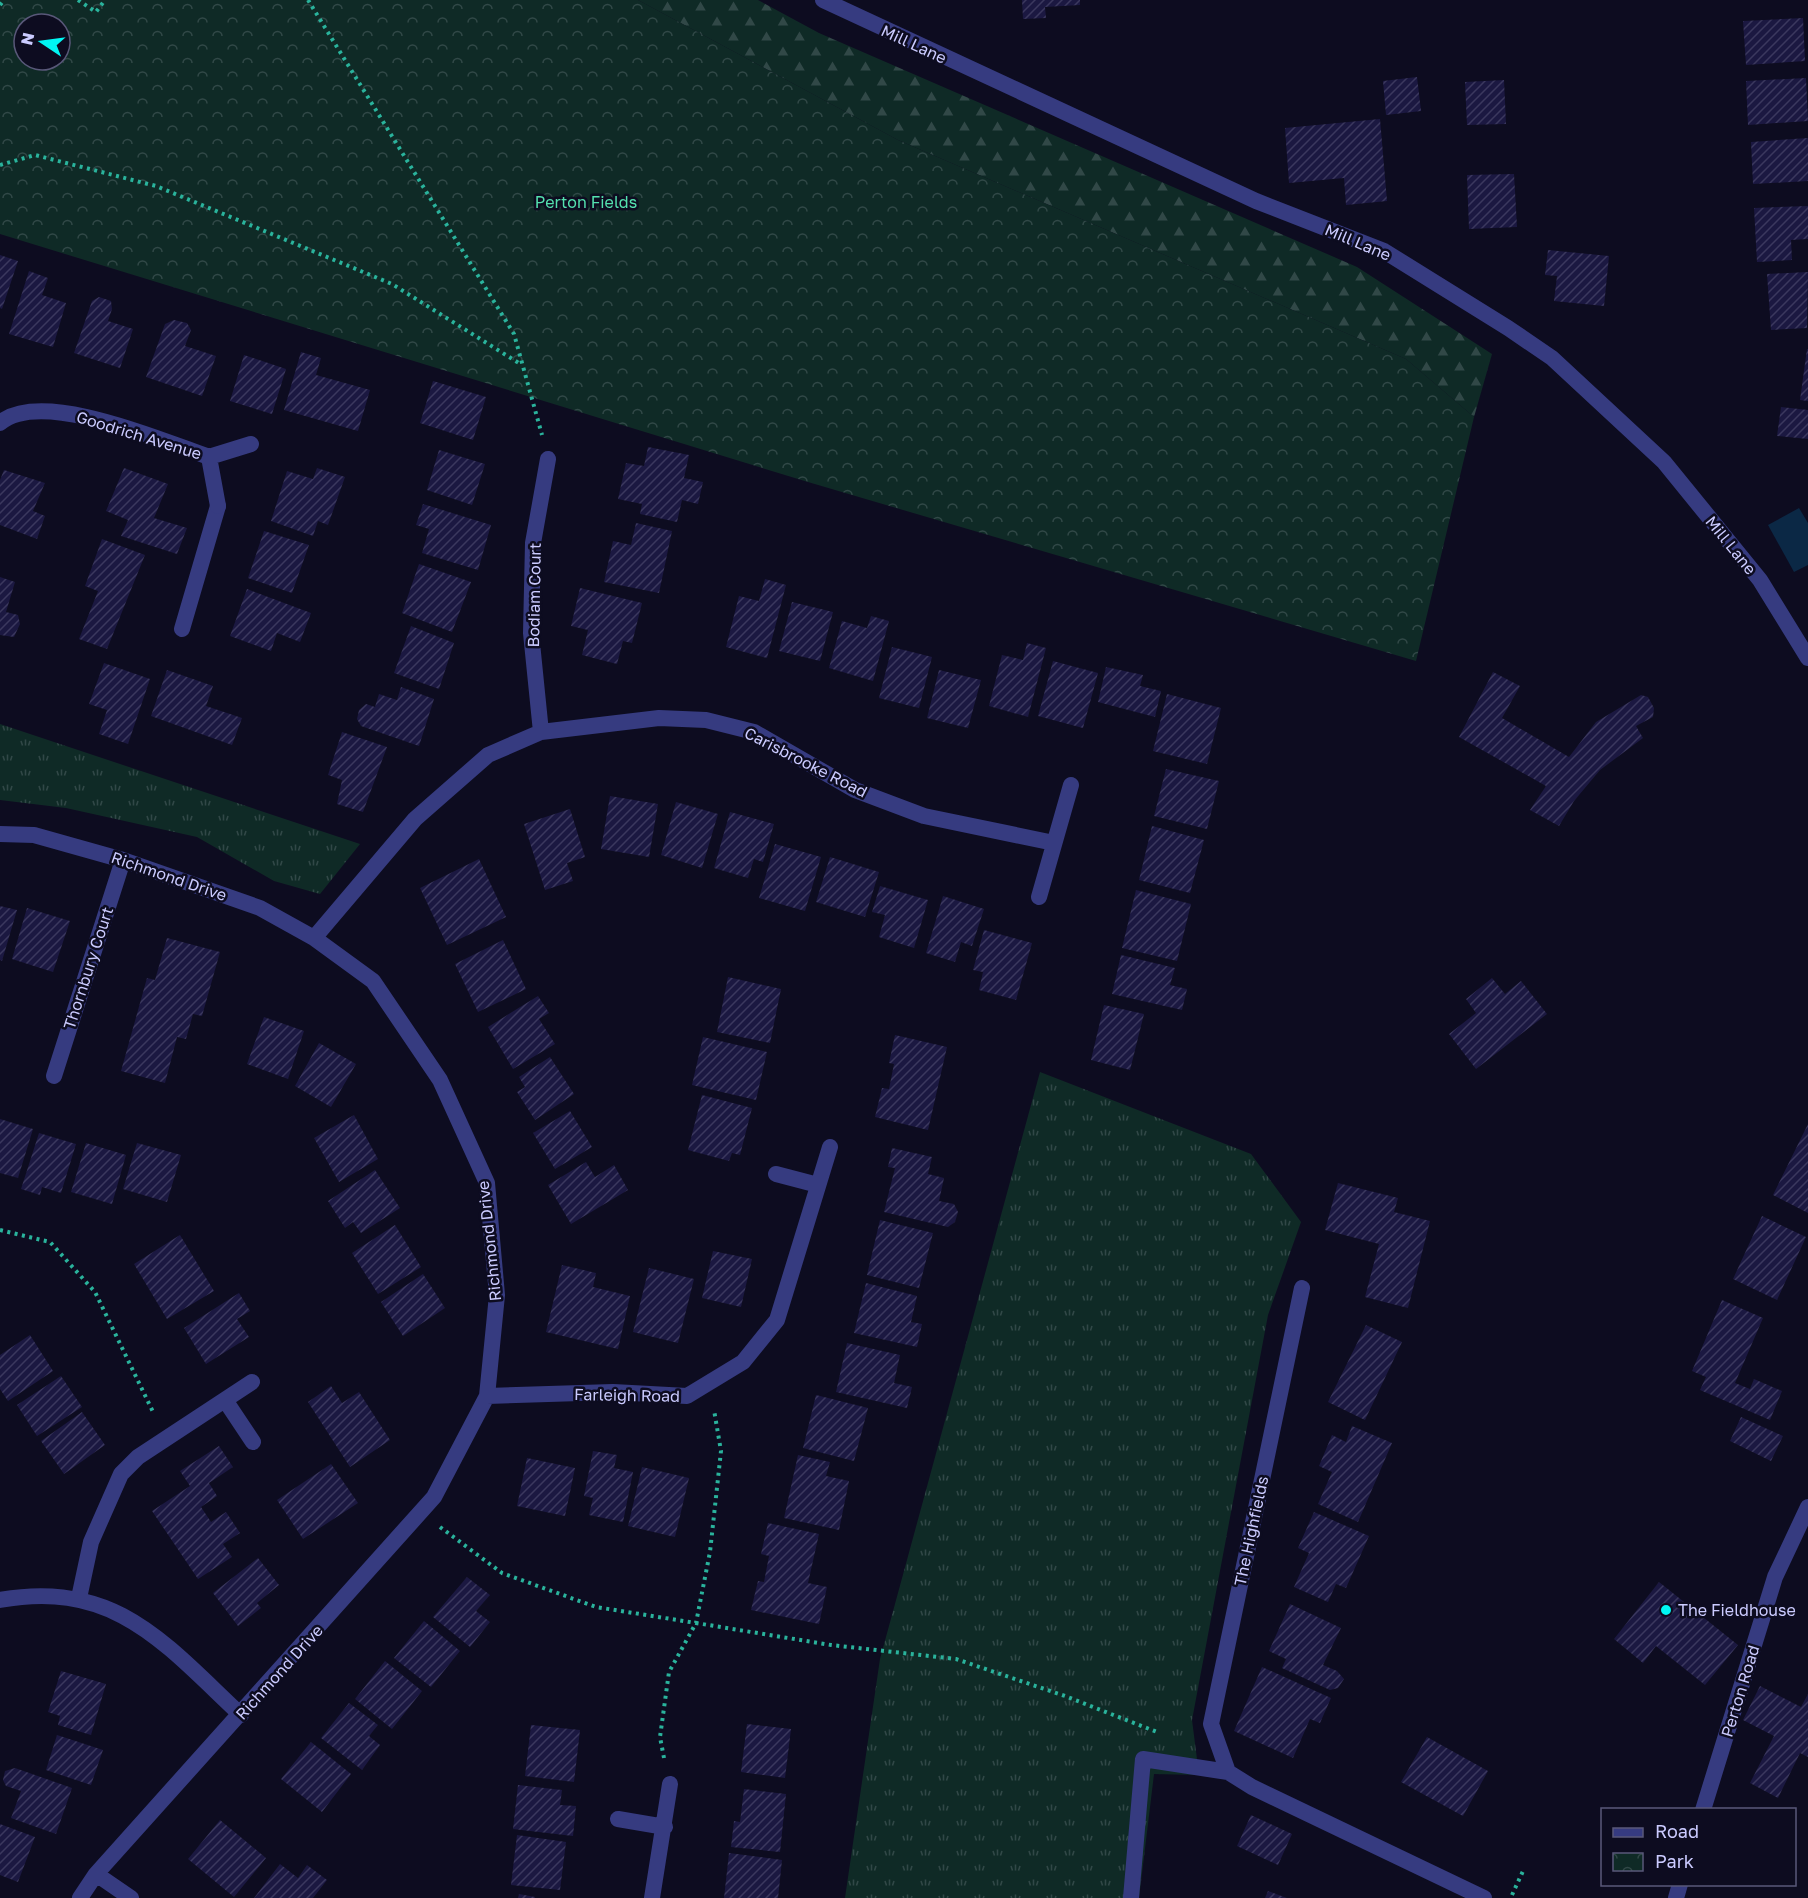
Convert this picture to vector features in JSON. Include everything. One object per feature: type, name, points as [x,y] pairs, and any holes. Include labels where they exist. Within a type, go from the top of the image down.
[{"type":"street","name":"Mill Lane","points":[[823,0],[1256,201],[1384,251],[1508,328],[1552,358],[1664,462],[1760,580],[1808,658]]},
{"type":"street","name":"Goodrich Avenue","points":[[0,423],[42,409],[97,419],[209,457],[251,444]]},
{"type":"street","name":"Goodrich Avenue","points":[[182,629],[218,506],[209,457]]},
{"type":"street","name":"Bodiam Court","points":[[540,732],[531,633],[533,543],[548,459]]},
{"type":"street","name":"Carisbrooke Road","points":[[314,938],[415,819],[488,755],[540,732],[658,718],[706,720],[754,732],[855,789],[924,816],[1054,843]]},
{"type":"street","points":[[1039,897],[1071,785]]},
{"type":"street","name":"Richmond Drive","points":[[0,834],[34,835],[123,860],[260,908],[314,938],[373,981],[440,1080],[487,1182],[497,1295],[487,1396],[434,1497],[241,1715],[96,1874],[80,1898]]},
{"type":"street","name":"Thornbury Court","points":[[54,1076],[123,860]]},
{"type":"street","name":"Farleigh Road","points":[[487,1396],[614,1392],[687,1396],[743,1362],[777,1320],[830,1147]]},
{"type":"street","points":[[776,1174],[818,1185]]},
{"type":"street","name":"The Highfields","points":[[1228,1772],[1211,1724],[1302,1288]]},
{"type":"street","points":[[79,1598],[91,1542],[121,1474],[138,1457],[252,1382]]},
{"type":"street","points":[[225,1400],[253,1442]]},
{"type":"street","name":"Perton Road","points":[[1704,1808],[1775,1577],[1808,1507]]},
{"type":"street","points":[[0,1600],[53,1594],[79,1598],[126,1616],[153,1634],[241,1715]]},
{"type":"street","points":[[1131,1898],[1143,1759],[1228,1772],[1252,1787],[1484,1898]]},
{"type":"street","points":[[652,1898],[670,1784]]},
{"type":"street","points":[[618,1819],[665,1827]]},
{"type":"street","points":[[96,1874],[131,1898]]},
{"type":"path","points":[[0,5],[4,0]]},
{"type":"path","points":[[78,0],[96,12],[105,0]]},
{"type":"path","points":[[308,0],[514,334],[548,459]]},
{"type":"path","points":[[0,165],[35,155],[156,186],[392,284],[522,365]]},
{"type":"path","points":[[0,1230],[50,1242],[95,1292],[166,1439]]},
{"type":"path","points":[[670,1784],[660,1737],[669,1672],[696,1623],[710,1552],[721,1451],[709,1383]]},
{"type":"path","points":[[420,1513],[502,1573],[596,1607],[831,1644],[956,1659],[1065,1696],[1165,1735]]},
{"type":"path","points":[[1510,1898],[1523,1871]]},
{"type":"green space","name":"Perton Fields","points":[[0,0],[638,0],[898,140],[1406,359],[1474,417],[1416,661],[808,482],[0,234]]},
{"type":"green space","points":[[638,0],[758,0],[819,33],[1357,267],[1492,354],[1474,417],[1406,359],[898,140]]},
{"type":"green space","points":[[0,724],[360,844],[320,894],[274,881],[197,837],[66,808],[0,800]]},
{"type":"green space","points":[[1040,1072],[1251,1154],[1301,1222],[1268,1315],[1192,1720],[1199,1775],[1154,1774],[1139,1898],[845,1898],[880,1659]]},
{"type":"water","points":[[1799,508],[1808,523],[1808,565],[1794,572],[1768,525]]},
{"type":"building","points":[[1022,0],[1080,0],[1080,5],[1045,7],[1046,18],[1023,19]]},
{"type":"building","points":[[1803,18],[1805,61],[1746,65],[1743,21]]},
{"type":"building","points":[[1417,77],[1421,111],[1386,115],[1383,81]]},
{"type":"building","points":[[1806,78],[1808,121],[1748,125],[1746,81]]},
{"type":"building","points":[[1504,80],[1506,124],[1467,125],[1465,82]]},
{"type":"building","points":[[1380,119],[1387,201],[1346,205],[1344,178],[1289,183],[1285,128]]},
{"type":"building","points":[[1808,138],[1808,181],[1753,184],[1751,142]]},
{"type":"building","points":[[1514,174],[1517,227],[1469,229],[1467,175]]},
{"type":"building","points":[[1808,206],[1808,239],[1791,240],[1792,260],[1757,262],[1754,208]]},
{"type":"building","points":[[1548,250],[1609,256],[1604,306],[1554,301],[1557,276],[1545,275]]},
{"type":"building","points":[[0,255],[18,261],[2,309],[0,308]]},
{"type":"building","points":[[29,271],[48,278],[42,295],[66,303],[53,347],[9,334]]},
{"type":"building","points":[[1808,272],[1807,328],[1771,330],[1767,274]]},
{"type":"building","points":[[99,297],[111,301],[112,309],[108,321],[133,329],[120,368],[74,353],[92,301]]},
{"type":"building","points":[[174,320],[187,323],[191,330],[185,346],[216,356],[202,396],[146,377],[165,324]]},
{"type":"building","points":[[1808,349],[1808,401],[1800,400]]},
{"type":"building","points":[[301,352],[321,358],[316,375],[370,390],[358,431],[284,410]]},
{"type":"building","points":[[244,355],[286,369],[272,414],[230,401]]},
{"type":"building","points":[[433,381],[486,397],[473,440],[420,423]]},
{"type":"building","points":[[1781,407],[1808,410],[1808,439],[1777,436]]},
{"type":"building","points":[[648,447],[689,455],[684,478],[703,482],[698,504],[682,500],[677,522],[640,514],[642,504],[618,499],[626,463],[644,466]]},
{"type":"building","points":[[439,450],[485,464],[472,505],[427,490]]},
{"type":"building","points":[[124,468],[168,484],[154,518],[187,528],[177,554],[121,536],[128,520],[106,511]]},
{"type":"building","points":[[317,468],[345,477],[328,525],[318,521],[313,536],[271,521],[287,471],[313,479]]},
{"type":"building","points":[[4,470],[45,483],[33,511],[45,516],[37,539],[0,525],[0,480]]},
{"type":"building","points":[[423,504],[491,525],[478,570],[422,553],[429,529],[416,525]]},
{"type":"building","points":[[636,523],[672,531],[659,593],[604,582],[613,541],[631,545]]},
{"type":"building","points":[[264,531],[309,545],[292,593],[248,578]]},
{"type":"building","points":[[102,539],[145,555],[107,649],[79,639],[98,591],[85,586]]},
{"type":"building","points":[[419,564],[471,582],[452,632],[402,613]]},
{"type":"building","points":[[0,577],[15,582],[6,612],[18,615],[20,624],[14,637],[0,635]]},
{"type":"building","points":[[765,579],[786,585],[767,658],[726,647],[739,596],[759,601]]},
{"type":"building","points":[[580,588],[642,603],[632,643],[623,641],[617,664],[582,655],[588,630],[571,626]]},
{"type":"building","points":[[247,589],[311,613],[300,642],[277,633],[271,651],[230,636]]},
{"type":"building","points":[[792,602],[833,612],[820,661],[779,651]]},
{"type":"building","points":[[871,616],[889,621],[873,681],[829,668],[842,621],[867,628]]},
{"type":"building","points":[[411,626],[454,643],[439,689],[394,673]]},
{"type":"building","points":[[1027,643],[1046,648],[1028,717],[989,706],[1002,655],[1023,660]]},
{"type":"building","points":[[892,647],[932,657],[919,708],[879,698]]},
{"type":"building","points":[[1053,661],[1098,673],[1083,728],[1038,716]]},
{"type":"building","points":[[104,663],[150,679],[128,744],[99,734],[107,710],[89,704]]},
{"type":"building","points":[[1106,667],[1143,675],[1140,686],[1161,691],[1155,717],[1098,702]]},
{"type":"building","points":[[167,670],[213,686],[206,706],[242,718],[232,745],[151,716]]},
{"type":"building","points":[[939,670],[981,680],[968,728],[927,718]]},
{"type":"building","points":[[1493,672],[1520,686],[1502,718],[1569,757],[1596,722],[1641,695],[1648,697],[1654,708],[1653,717],[1636,726],[1643,738],[1600,770],[1574,801],[1559,826],[1530,810],[1546,786],[1459,737]]},
{"type":"building","points":[[401,687],[434,699],[419,746],[361,726],[357,719],[359,710],[366,704],[375,707],[379,694],[397,700]]},
{"type":"building","points":[[1167,694],[1221,708],[1207,764],[1153,751]]},
{"type":"building","points":[[342,732],[387,747],[363,812],[337,804],[342,780],[328,775]]},
{"type":"building","points":[[1166,769],[1219,781],[1207,829],[1154,816]]},
{"type":"building","points":[[610,796],[658,804],[649,857],[601,849]]},
{"type":"building","points":[[676,802],[718,814],[702,868],[661,855]]},
{"type":"building","points":[[570,809],[585,857],[567,863],[573,881],[545,890],[524,824]]},
{"type":"building","points":[[730,812],[774,824],[763,862],[754,859],[748,878],[714,868]]},
{"type":"building","points":[[1152,826],[1204,840],[1190,893],[1139,880]]},
{"type":"building","points":[[775,844],[821,857],[805,911],[759,898]]},
{"type":"building","points":[[830,857],[879,872],[865,917],[816,902]]},
{"type":"building","points":[[479,859],[506,917],[447,945],[420,888]]},
{"type":"building","points":[[880,886],[928,900],[914,948],[879,937],[885,915],[872,912]]},
{"type":"building","points":[[1136,890],[1191,904],[1177,961],[1122,948]]},
{"type":"building","points":[[943,896],[984,909],[972,946],[961,942],[955,962],[926,953]]},
{"type":"building","points":[[0,906],[17,910],[2,961],[0,960]]},
{"type":"building","points":[[27,908],[70,921],[53,972],[12,959]]},
{"type":"building","points":[[984,930],[1032,943],[1016,1000],[979,990],[983,972],[973,970]]},
{"type":"building","points":[[167,938],[220,952],[202,1016],[193,1014],[186,1039],[177,1037],[165,1083],[121,1071],[147,978],[155,980]]},
{"type":"building","points":[[503,940],[526,989],[478,1012],[455,964]]},
{"type":"building","points":[[1121,955],[1175,968],[1170,985],[1187,989],[1182,1010],[1112,994]]},
{"type":"building","points":[[728,977],[781,989],[770,1043],[717,1032]]},
{"type":"building","points":[[1492,978],[1505,994],[1521,981],[1547,1014],[1476,1069],[1449,1034],[1476,1013],[1466,999]]},
{"type":"building","points":[[538,996],[549,1013],[539,1019],[555,1044],[513,1069],[488,1027]]},
{"type":"building","points":[[1104,1005],[1144,1014],[1130,1070],[1091,1060]]},
{"type":"building","points":[[264,1017],[304,1031],[288,1079],[247,1064]]},
{"type":"building","points":[[895,1035],[947,1047],[928,1130],[875,1117],[882,1088],[889,1089],[894,1064],[889,1063]]},
{"type":"building","points":[[703,1037],[767,1052],[756,1100],[692,1085]]},
{"type":"building","points":[[319,1043],[356,1064],[331,1107],[295,1086]]},
{"type":"building","points":[[550,1057],[574,1094],[535,1120],[517,1092],[525,1087],[519,1077]]},
{"type":"building","points":[[702,1095],[752,1108],[740,1155],[732,1153],[729,1161],[688,1150]]},
{"type":"building","points":[[570,1111],[592,1147],[555,1169],[533,1133]]},
{"type":"building","points":[[354,1115],[378,1159],[339,1182],[314,1138]]},
{"type":"building","points":[[0,1119],[33,1129],[18,1178],[0,1173]]},
{"type":"building","points":[[1808,1124],[1808,1213],[1773,1195]]},
{"type":"building","points":[[39,1133],[76,1144],[61,1193],[42,1187],[40,1195],[21,1189]]},
{"type":"building","points":[[86,1143],[126,1155],[112,1204],[71,1192]]},
{"type":"building","points":[[137,1143],[181,1155],[167,1202],[123,1189]]},
{"type":"building","points":[[892,1148],[932,1157],[928,1174],[944,1178],[939,1201],[954,1204],[958,1212],[955,1222],[948,1227],[884,1212],[895,1168],[888,1167]]},
{"type":"building","points":[[586,1162],[595,1177],[614,1165],[628,1190],[571,1224],[548,1185]]},
{"type":"building","points":[[375,1170],[400,1208],[361,1233],[353,1222],[345,1228],[328,1201]]},
{"type":"building","points":[[1338,1183],[1398,1198],[1394,1212],[1430,1221],[1408,1308],[1365,1297],[1379,1244],[1325,1230]]},
{"type":"building","points":[[1762,1216],[1806,1237],[1777,1300],[1733,1279]]},
{"type":"building","points":[[880,1220],[933,1233],[919,1288],[867,1275]]},
{"type":"building","points":[[395,1225],[421,1267],[378,1294],[352,1253]]},
{"type":"building","points":[[180,1235],[214,1291],[167,1319],[134,1264]]},
{"type":"building","points":[[713,1251],[752,1259],[741,1307],[702,1298]]},
{"type":"building","points":[[562,1265],[596,1273],[593,1287],[630,1296],[618,1349],[546,1332]]},
{"type":"building","points":[[649,1268],[694,1279],[678,1343],[633,1332]]},
{"type":"building","points":[[423,1274],[445,1308],[403,1336],[381,1302]]},
{"type":"building","points":[[866,1283],[917,1296],[911,1322],[922,1324],[917,1347],[854,1333]]},
{"type":"building","points":[[239,1293],[250,1311],[237,1319],[249,1337],[206,1364],[184,1328]]},
{"type":"building","points":[[1722,1300],[1763,1318],[1735,1383],[1750,1389],[1754,1379],[1782,1391],[1770,1420],[1700,1390],[1706,1377],[1692,1371]]},
{"type":"building","points":[[1366,1325],[1402,1342],[1365,1420],[1328,1402]]},
{"type":"building","points":[[30,1335],[53,1371],[8,1401],[0,1389],[0,1355]]},
{"type":"building","points":[[847,1343],[900,1355],[894,1383],[912,1387],[907,1408],[836,1392]]},
{"type":"building","points":[[61,1376],[82,1407],[37,1436],[17,1405]]},
{"type":"building","points":[[331,1386],[342,1403],[359,1392],[390,1440],[350,1467],[308,1402]]},
{"type":"building","points":[[816,1395],[868,1408],[854,1461],[803,1448]]},
{"type":"building","points":[[82,1412],[105,1445],[64,1474],[41,1441]]},
{"type":"building","points":[[1741,1417],[1783,1436],[1771,1461],[1730,1441]]},
{"type":"building","points":[[1352,1426],[1392,1443],[1358,1522],[1318,1504],[1332,1472],[1319,1466],[1332,1435],[1346,1442]]},
{"type":"building","points":[[219,1446],[233,1467],[209,1483],[217,1496],[201,1507],[211,1522],[226,1512],[240,1533],[223,1544],[232,1557],[198,1579],[152,1511],[190,1486],[180,1471]]},
{"type":"building","points":[[593,1451],[617,1455],[614,1468],[633,1472],[623,1522],[589,1515],[593,1498],[584,1496]]},
{"type":"building","points":[[798,1455],[830,1462],[826,1476],[849,1481],[839,1530],[784,1518]]},
{"type":"building","points":[[527,1458],[575,1468],[565,1516],[517,1506]]},
{"type":"building","points":[[331,1464],[358,1503],[303,1539],[277,1500]]},
{"type":"building","points":[[642,1467],[689,1478],[675,1537],[628,1526]]},
{"type":"building","points":[[1314,1512],[1369,1536],[1346,1588],[1336,1584],[1328,1602],[1294,1587],[1309,1553],[1298,1548]]},
{"type":"building","points":[[768,1523],[819,1534],[808,1583],[827,1587],[819,1624],[751,1610],[758,1581],[764,1582],[769,1556],[761,1554]]},
{"type":"building","points":[[258,1558],[279,1585],[257,1603],[261,1608],[238,1626],[213,1593]]},
{"type":"building","points":[[467,1577],[490,1595],[476,1611],[490,1622],[470,1647],[433,1617]]},
{"type":"building","name":"The Fieldhouse","points":[[1659,1582],[1738,1645],[1705,1685],[1656,1646],[1643,1663],[1614,1639]]},
{"type":"building","points":[[1290,1604],[1341,1628],[1323,1665],[1337,1671],[1344,1679],[1338,1688],[1330,1690],[1282,1668],[1286,1659],[1269,1651]]},
{"type":"building","points":[[424,1621],[460,1651],[431,1687],[394,1658]]},
{"type":"building","points":[[385,1661],[422,1691],[392,1729],[355,1699]]},
{"type":"building","points":[[1262,1667],[1331,1698],[1320,1723],[1310,1719],[1293,1758],[1234,1731]]},
{"type":"building","points":[[61,1671],[106,1684],[91,1735],[58,1725],[60,1716],[48,1712]]},
{"type":"building","points":[[1760,1686],[1801,1707],[1808,1694],[1808,1757],[1800,1753],[1778,1798],[1750,1783],[1774,1736],[1743,1720]]},
{"type":"building","points":[[349,1703],[378,1725],[369,1736],[380,1745],[362,1770],[321,1738]]},
{"type":"building","points":[[747,1724],[791,1729],[785,1778],[741,1772]]},
{"type":"building","points":[[531,1725],[580,1730],[574,1782],[525,1776]]},
{"type":"building","points":[[57,1735],[103,1750],[91,1785],[46,1770]]},
{"type":"building","points":[[1427,1737],[1488,1771],[1463,1816],[1401,1782]]},
{"type":"building","points":[[311,1742],[351,1774],[322,1812],[281,1779]]},
{"type":"building","points":[[15,1768],[72,1788],[56,1834],[11,1818],[21,1791],[6,1786],[3,1780],[5,1771]]},
{"type":"building","points":[[518,1785],[562,1790],[560,1805],[576,1806],[573,1836],[513,1829]]},
{"type":"building","points":[[744,1789],[786,1794],[780,1852],[731,1847],[734,1821],[740,1822]]},
{"type":"building","points":[[1251,1815],[1292,1834],[1278,1865],[1237,1846]]},
{"type":"building","points":[[220,1820],[266,1858],[234,1897],[188,1859]]},
{"type":"building","points":[[0,1824],[35,1837],[18,1882],[0,1875]]},
{"type":"building","points":[[517,1835],[566,1842],[560,1890],[511,1885]]},
{"type":"building","points":[[729,1853],[782,1860],[778,1898],[724,1898]]},
{"type":"building","points":[[280,1864],[298,1878],[307,1865],[327,1880],[313,1898],[254,1898]]},
{"type":"building","points":[[1268,1891],[1287,1898],[1265,1898]]},
{"type":"building","points":[[519,1894],[535,1897],[535,1898],[518,1898]]},
{"type":"place","name":"The Fieldhouse","points":[[1666,1610]]}]
